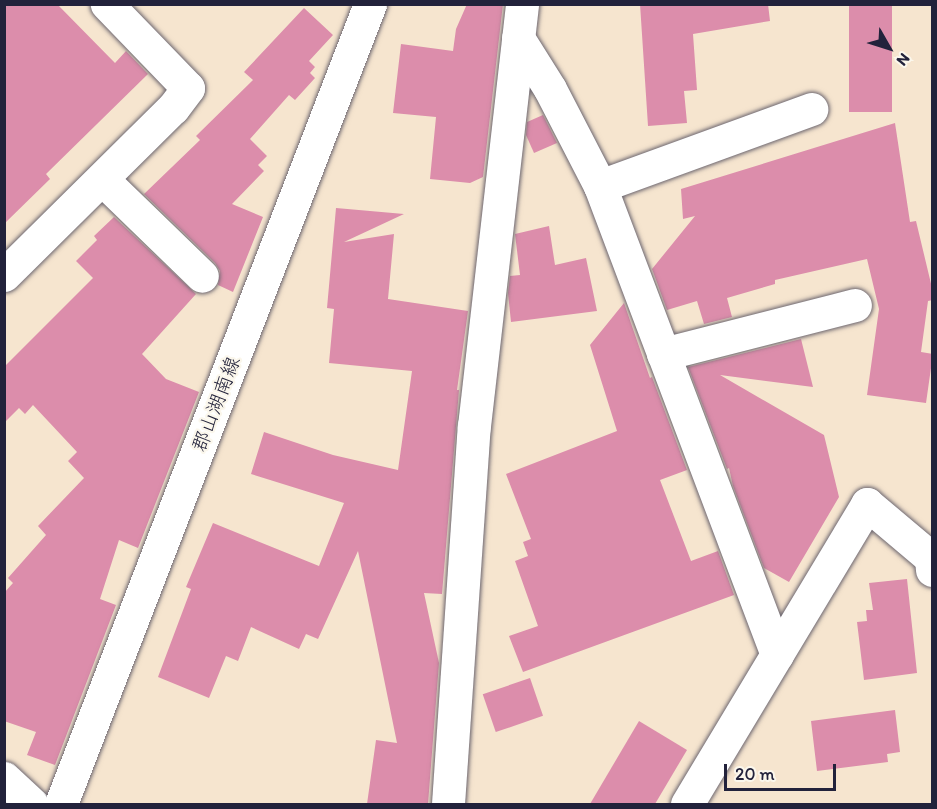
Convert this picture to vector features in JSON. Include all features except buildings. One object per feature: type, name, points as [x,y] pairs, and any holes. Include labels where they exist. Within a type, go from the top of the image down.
[{"type":"street","points":[[4,275],[173,108],[188,88],[106,4]]},
{"type":"street","name":"郡山湖南線","points":[[61,804],[370,4]]},
{"type":"street","points":[[448,804],[474,426],[522,4]]},
{"type":"street","points":[[518,38],[550,89],[600,186],[777,655]]},
{"type":"street","points":[[600,186],[811,109]]},
{"type":"street","points":[[102,178],[202,276]]},
{"type":"street","points":[[663,354],[855,305]]},
{"type":"street","points":[[687,804],[867,504],[932,562]]},
{"type":"street","points":[[4,778],[32,804]]}]
